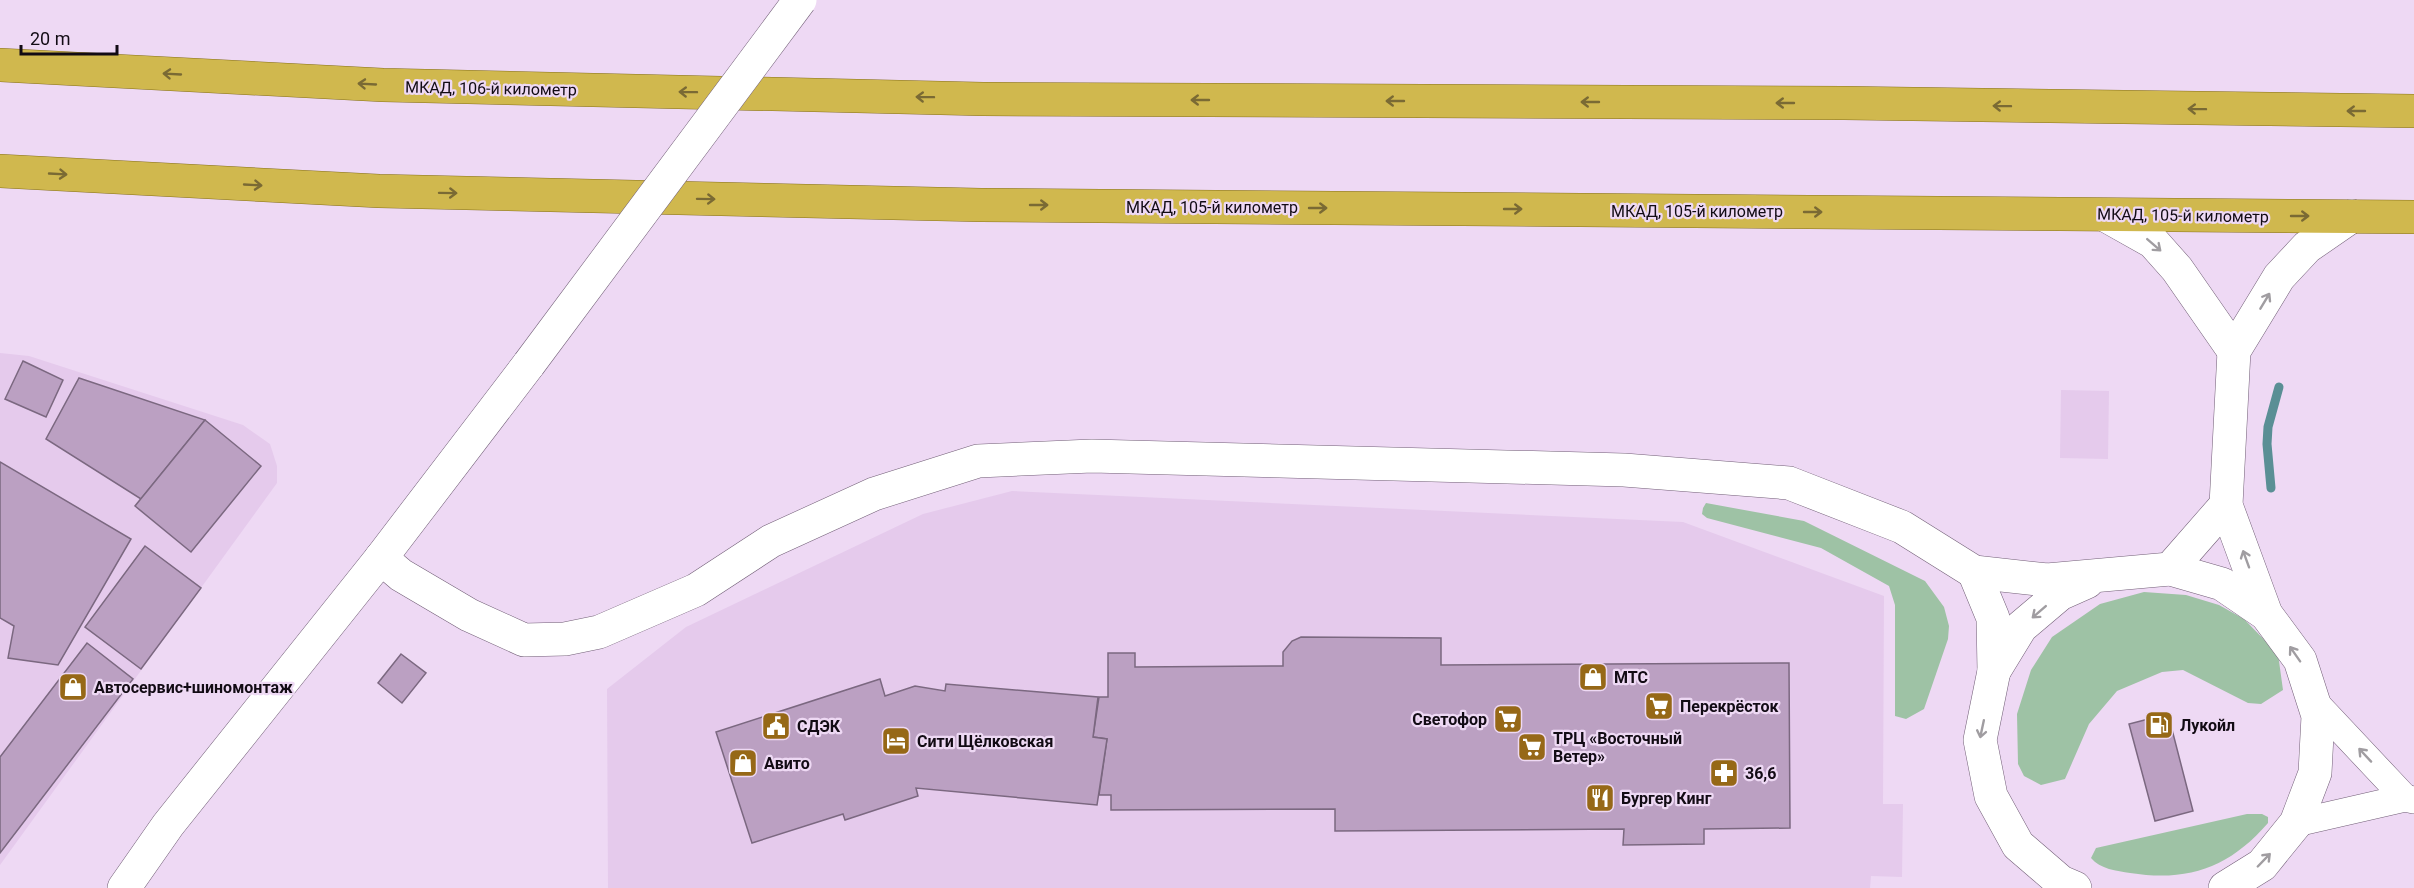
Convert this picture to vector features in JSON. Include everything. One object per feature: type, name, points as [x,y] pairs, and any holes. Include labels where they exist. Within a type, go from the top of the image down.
[{"type":"highway","name":"МКАД, 106-й километр","points":[[0,65],[383,85],[983,99],[1844,103],[2414,111]]},
{"type":"highway","name":"МКАД, 105-й километр","points":[[0,171],[380,191],[981,205],[2414,217]]},
{"type":"street","points":[[124,888],[168,825],[381,558],[529,364],[800,0]]},
{"type":"street","points":[[2105,214],[2153,242],[2177,268],[2234,351]]},
{"type":"street","points":[[2225,888],[2262,864],[2296,823],[2315,773],[2318,716],[2300,660],[2266,614],[2226,505],[2234,351],[2279,277],[2307,247],[2352,216]]},
{"type":"street","points":[[381,558],[401,575],[470,615],[524,640],[565,639],[599,632],[696,590],[771,541],[874,494],[978,461],[1092,456],[1624,470],[1789,483],[1902,527],[1974,572],[2047,580],[2170,569],[2222,584],[2266,614]]},
{"type":"street","points":[[2170,569],[2226,505]]},
{"type":"street","points":[[1974,572],[1993,618],[1994,672],[1980,740],[1991,796],[2018,845],[2061,882],[2075,888]]},
{"type":"street","points":[[1994,672],[2021,627],[2060,594],[2108,573]]},
{"type":"street","points":[[2312,699],[2409,799]]},
{"type":"street","points":[[2296,823],[2409,799]]},
{"type":"shaded area","points":[[0,353],[29,356],[243,425],[270,444],[277,466],[277,483],[0,865]]},
{"type":"shaded area","points":[[2061,390],[2109,391],[2108,459],[2060,458]]},
{"type":"shaded area","points":[[1012,491],[1683,522],[1884,596],[1883,804],[1903,804],[1902,877],[1871,876],[1870,888],[608,888],[607,689],[686,627],[923,514]]},
{"type":"green space","points":[[1706,503],[1804,521],[1925,581],[1944,607],[1949,626],[1948,639],[1924,709],[1906,719],[1895,716],[1895,605],[1889,586],[1821,548],[1707,518],[1702,514]]},
{"type":"green space","points":[[2144,592],[2186,595],[2219,605],[2244,619],[2278,654],[2283,690],[2261,704],[2248,703],[2183,670],[2162,672],[2117,691],[2089,724],[2065,779],[2041,785],[2024,776],[2018,764],[2017,714],[2031,670],[2052,637],[2100,604]]},
{"type":"green space","points":[[2247,814],[2262,814],[2268,817],[2268,823],[2238,851],[2222,861],[2189,873],[2151,875],[2125,872],[2099,865],[2091,858],[2096,848]]},
{"type":"building","points":[[23,361],[63,380],[46,417],[5,399]]},
{"type":"building","points":[[79,378],[205,420],[141,499],[46,439]]},
{"type":"building","points":[[205,420],[261,466],[191,552],[135,506]]},
{"type":"building","points":[[0,462],[131,539],[58,665],[8,658],[14,626],[0,618]]},
{"type":"building","points":[[145,546],[201,588],[141,669],[85,627]]},
{"type":"building","points":[[1301,637],[1441,638],[1441,665],[1789,663],[1790,828],[1704,829],[1704,844],[1623,845],[1624,829],[1335,831],[1335,809],[1111,810],[1111,795],[1099,795],[1107,739],[1093,737],[1099,697],[1108,697],[1108,653],[1135,653],[1135,667],[1283,666],[1283,652],[1292,641]]},
{"type":"building","points":[[87,643],[133,679],[0,853],[0,757]]},
{"type":"building","points":[[401,654],[426,673],[402,703],[378,683]]},
{"type":"building","points":[[880,679],[885,696],[915,686],[945,691],[946,684],[1098,697],[1093,737],[1107,739],[1097,805],[916,788],[918,796],[845,820],[843,814],[752,843],[716,732]]},
{"type":"building","points":[[2168,714],[2193,811],[2155,821],[2129,724]]},
{"type":"waterway","points":[[2271,488],[2267,444],[2268,427],[2279,387]]},
{"type":"place","name":"МТС","points":[[1593,677]]},
{"type":"place","name":"Автосервис+шиномонтаж","points":[[73,687]]},
{"type":"place","name":"Перекрёсток","points":[[1659,706]]},
{"type":"place","name":"Светофор","points":[[1508,719]]},
{"type":"place","name":"Лукойл","points":[[2159,725]]},
{"type":"place","name":"СДЭК","points":[[776,726]]},
{"type":"place","name":"Сити Щёлковская","points":[[896,741]]},
{"type":"place","name":"ТРЦ «Восточный Ветер»","points":[[1532,747]]},
{"type":"place","name":"Авито","points":[[743,763]]},
{"type":"place","name":"36,6","points":[[1724,773]]},
{"type":"place","name":"Бургер Кинг","points":[[1600,798]]}]
